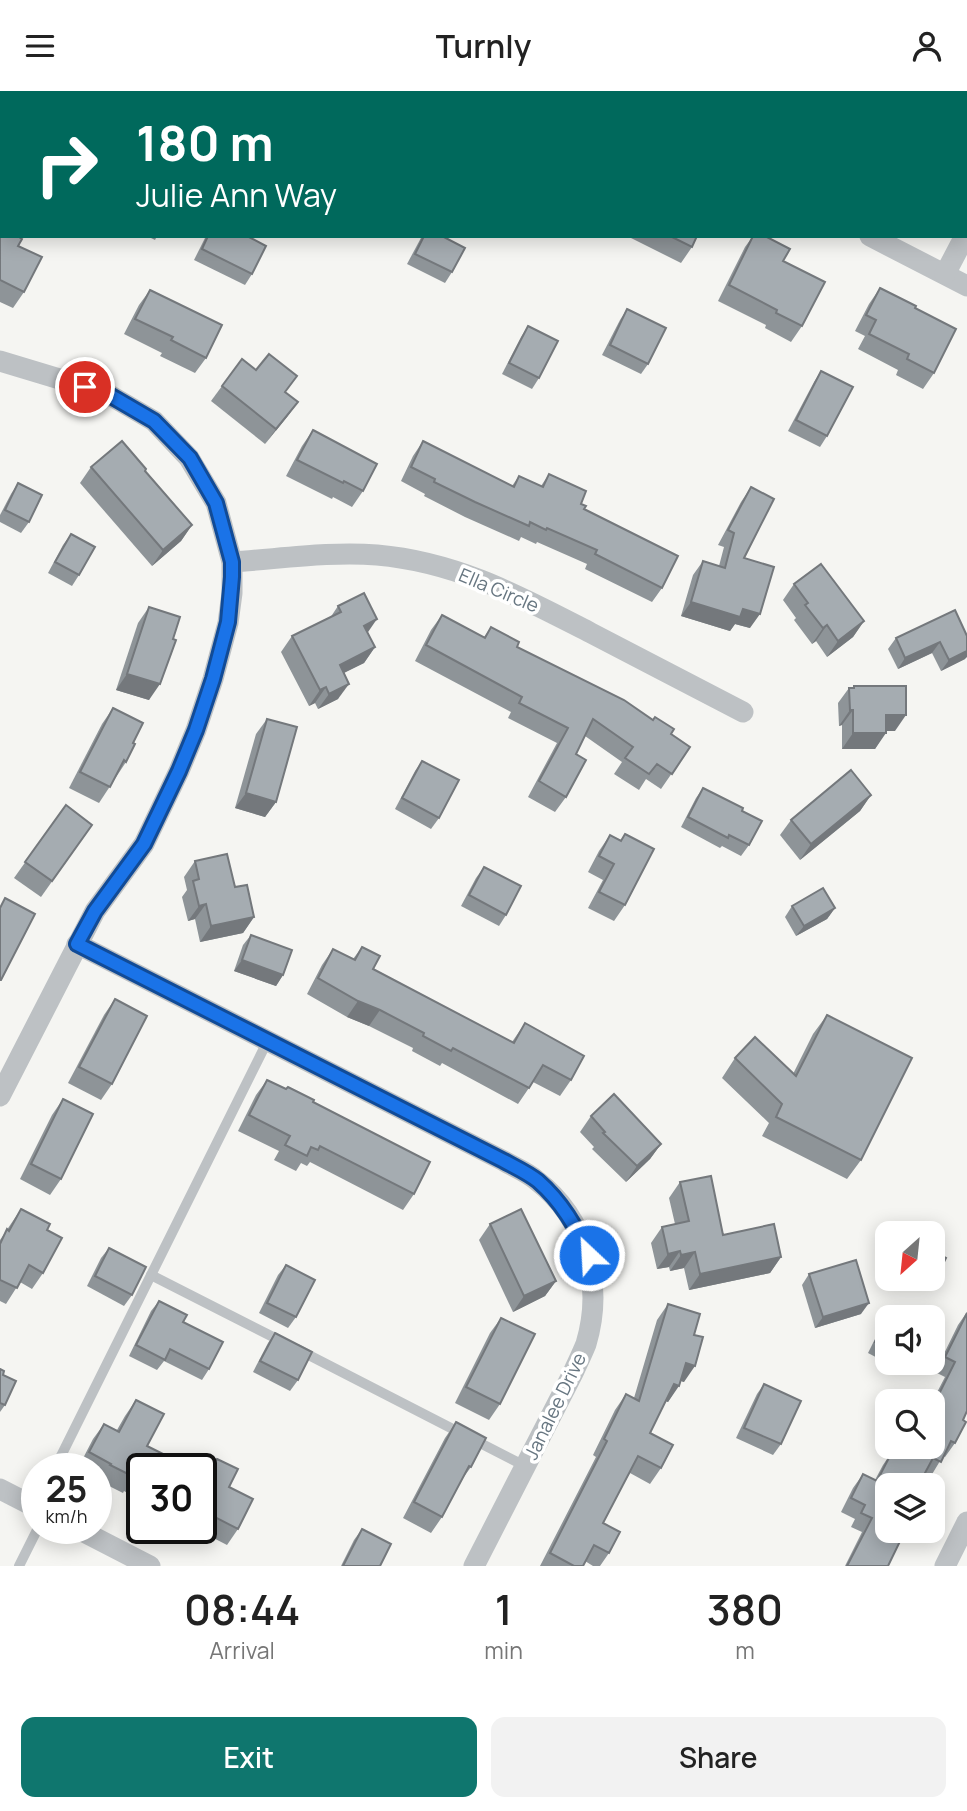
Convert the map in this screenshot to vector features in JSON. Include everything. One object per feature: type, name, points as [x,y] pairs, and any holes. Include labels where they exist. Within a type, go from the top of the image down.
[{"type":"street","points":[[874,238],[967,286]]},
{"type":"street","points":[[945,274],[964,238]]},
{"type":"street","points":[[0,361],[106,393],[154,421],[190,458],[216,503],[232,562],[228,622],[213,679],[179,771],[144,844],[95,911],[0,1096]]},
{"type":"street","name":"Ella Circle","points":[[232,562],[321,555],[376,555],[433,564],[481,579],[530,601],[743,712]]},
{"type":"street","name":"Janalee Drive","points":[[77,944],[504,1161],[536,1180],[560,1203],[577,1229],[589,1255],[593,1287],[592,1314],[585,1345],[474,1566]]},
{"type":"street","points":[[0,1489],[21,1502]]},
{"type":"street","points":[[945,1566],[967,1523]]},
{"type":"street","points":[[107,1544],[150,1566]]},
{"type":"lane","points":[[62,1453],[268,1040]]},
{"type":"lane","points":[[151,1275],[525,1466]]},
{"type":"lane","points":[[19,1566],[26,1544]]},
{"type":"building","points":[[0,238],[20,238],[18,246],[42,257],[24,292],[0,280]]},
{"type":"building","points":[[207,238],[251,238],[266,246],[252,274],[202,249]]},
{"type":"building","points":[[423,238],[446,238],[465,248],[452,272],[415,254]]},
{"type":"building","points":[[674,238],[696,238],[692,247]]},
{"type":"building","points":[[752,238],[769,238],[790,249],[783,261],[825,282],[802,326],[729,285]]},
{"type":"building","points":[[880,288],[956,329],[934,373],[907,359],[909,354],[869,334],[876,320],[866,315]]},
{"type":"building","points":[[150,290],[222,325],[206,358],[171,340],[173,337],[135,319]]},
{"type":"building","points":[[627,309],[666,328],[648,364],[610,345]]},
{"type":"building","points":[[528,326],[558,341],[539,378],[509,363]]},
{"type":"building","points":[[269,354],[297,376],[285,392],[298,402],[276,429],[222,386],[242,359],[256,370]]},
{"type":"building","points":[[821,371],[853,387],[827,436],[796,420]]},
{"type":"building","points":[[313,430],[377,464],[363,491],[297,460]]},
{"type":"building","points":[[122,441],[192,525],[163,550],[91,467]]},
{"type":"building","points":[[423,441],[514,487],[519,476],[543,487],[549,474],[586,491],[581,504],[586,506],[584,509],[678,556],[662,588],[595,554],[597,550],[530,522],[529,526],[434,482],[435,479],[411,467]]},
{"type":"building","points":[[18,483],[42,495],[29,522],[5,510]]},
{"type":"building","points":[[751,487],[774,499],[744,558],[774,567],[760,614],[743,609],[740,617],[691,602],[703,561],[725,568],[734,533],[728,530]]},
{"type":"building","points":[[71,534],[95,547],[79,575],[55,562]]},
{"type":"building","points":[[821,564],[864,621],[838,641],[827,625],[823,628],[805,605],[808,603],[794,584]]},
{"type":"building","points":[[364,593],[377,619],[364,626],[375,647],[340,665],[349,684],[329,694],[326,687],[320,690],[292,636],[341,612],[338,606]]},
{"type":"building","points":[[149,607],[180,617],[173,639],[176,640],[160,684],[127,674]]},
{"type":"building","points":[[955,610],[967,636],[967,651],[949,660],[940,642],[905,658],[896,638]]},
{"type":"building","points":[[442,615],[485,638],[491,627],[519,642],[517,647],[624,700],[653,720],[655,717],[674,729],[671,734],[690,747],[672,774],[657,764],[649,774],[625,758],[633,747],[593,719],[576,754],[586,760],[566,797],[539,781],[568,728],[519,703],[522,697],[426,645]]},
{"type":"building","points":[[906,686],[906,715],[886,715],[886,733],[853,733],[849,688]]},
{"type":"building","points":[[113,708],[143,723],[126,762],[124,760],[110,787],[80,772]]},
{"type":"building","points":[[267,719],[297,727],[276,802],[246,793]]},
{"type":"building","points":[[422,761],[459,780],[439,818],[402,798]]},
{"type":"building","points":[[851,770],[871,795],[811,844],[791,820]]},
{"type":"building","points":[[703,788],[762,821],[749,845],[729,835],[728,838],[688,817]]},
{"type":"building","points":[[66,805],[92,825],[52,881],[25,862]]},
{"type":"building","points":[[625,834],[654,849],[625,905],[599,892],[614,864],[599,856],[610,835],[621,841]]},
{"type":"building","points":[[227,854],[235,887],[247,885],[254,917],[211,926],[206,904],[199,906],[193,881],[199,879],[195,861]]},
{"type":"building","points":[[484,867],[521,886],[506,915],[469,895]]},
{"type":"building","points":[[823,888],[835,908],[804,926],[792,906]]},
{"type":"building","points":[[5,898],[35,914],[0,980],[0,908]]},
{"type":"building","points":[[251,935],[292,950],[283,975],[242,960]]},
{"type":"building","points":[[362,947],[380,956],[373,969],[514,1043],[525,1023],[584,1056],[571,1080],[543,1065],[529,1088],[453,1048],[451,1051],[423,1036],[424,1033],[318,978],[333,949],[355,960]]},
{"type":"building","points":[[115,999],[147,1016],[112,1084],[79,1067]]},
{"type":"building","points":[[827,1015],[912,1058],[861,1160],[776,1117],[782,1104],[735,1058],[755,1037],[796,1076]]},
{"type":"building","points":[[267,1080],[314,1100],[313,1102],[430,1162],[414,1194],[320,1146],[318,1150],[311,1147],[307,1156],[285,1145],[290,1136],[249,1115]]},
{"type":"building","points":[[614,1094],[661,1144],[637,1166],[603,1133],[605,1132],[591,1116]]},
{"type":"building","points":[[63,1099],[93,1114],[61,1179],[31,1164]]},
{"type":"building","points":[[711,1176],[723,1235],[774,1224],[781,1257],[700,1274],[695,1252],[681,1255],[680,1251],[668,1254],[662,1227],[689,1221],[680,1182]]},
{"type":"building","points":[[21,1209],[50,1224],[47,1230],[62,1238],[43,1273],[29,1265],[17,1288],[0,1280],[0,1244]]},
{"type":"building","points":[[521,1209],[556,1281],[524,1296],[490,1224]]},
{"type":"building","points":[[109,1248],[146,1267],[132,1295],[95,1276]]},
{"type":"building","points":[[856,1260],[869,1303],[823,1317],[809,1274]]},
{"type":"building","points":[[286,1265],[315,1280],[296,1317],[267,1303]]},
{"type":"building","points":[[159,1301],[187,1315],[183,1322],[223,1342],[209,1369],[170,1349],[165,1360],[136,1345]]},
{"type":"building","points":[[668,1304],[700,1314],[694,1335],[703,1337],[695,1366],[686,1363],[679,1386],[674,1384],[650,1433],[673,1445],[661,1468],[638,1456],[603,1523],[620,1532],[609,1553],[594,1545],[583,1566],[574,1566],[550,1553],[607,1441],[604,1439],[626,1394],[639,1401]]},
{"type":"building","points":[[967,1313],[967,1411],[963,1420],[966,1422],[955,1443],[951,1441],[945,1454],[945,1389],[942,1389],[955,1362],[945,1357]]},
{"type":"building","points":[[501,1318],[535,1334],[500,1404],[466,1387]]},
{"type":"building","points":[[275,1333],[312,1352],[298,1380],[260,1361]]},
{"type":"building","points":[[0,1369],[4,1371],[3,1375],[16,1381],[5,1405],[0,1403]]},
{"type":"building","points":[[764,1384],[801,1401],[781,1444],[744,1428]]},
{"type":"building","points":[[136,1400],[164,1414],[147,1446],[161,1453],[126,1453],[126,1473],[112,1466],[112,1453],[89,1452],[104,1424],[119,1432]]},
{"type":"building","points":[[456,1422],[486,1438],[442,1517],[414,1502]]},
{"type":"building","points":[[217,1459],[238,1469],[229,1487],[253,1499],[238,1529],[217,1518]]},
{"type":"building","points":[[888,1459],[932,1459],[925,1473],[881,1473]]},
{"type":"building","points":[[863,1474],[875,1480],[875,1543],[899,1543],[888,1566],[847,1566],[872,1518],[861,1513],[865,1505],[851,1498]]},
{"type":"building","points":[[362,1529],[391,1544],[380,1566],[343,1566]]},
{"type":"route","points":[[85,387],[106,393],[154,421],[190,458],[216,503],[232,562],[232,593],[228,622],[213,679],[179,771],[144,844],[95,911],[77,944],[504,1161],[536,1180],[560,1203],[577,1229],[589,1255]]}]
